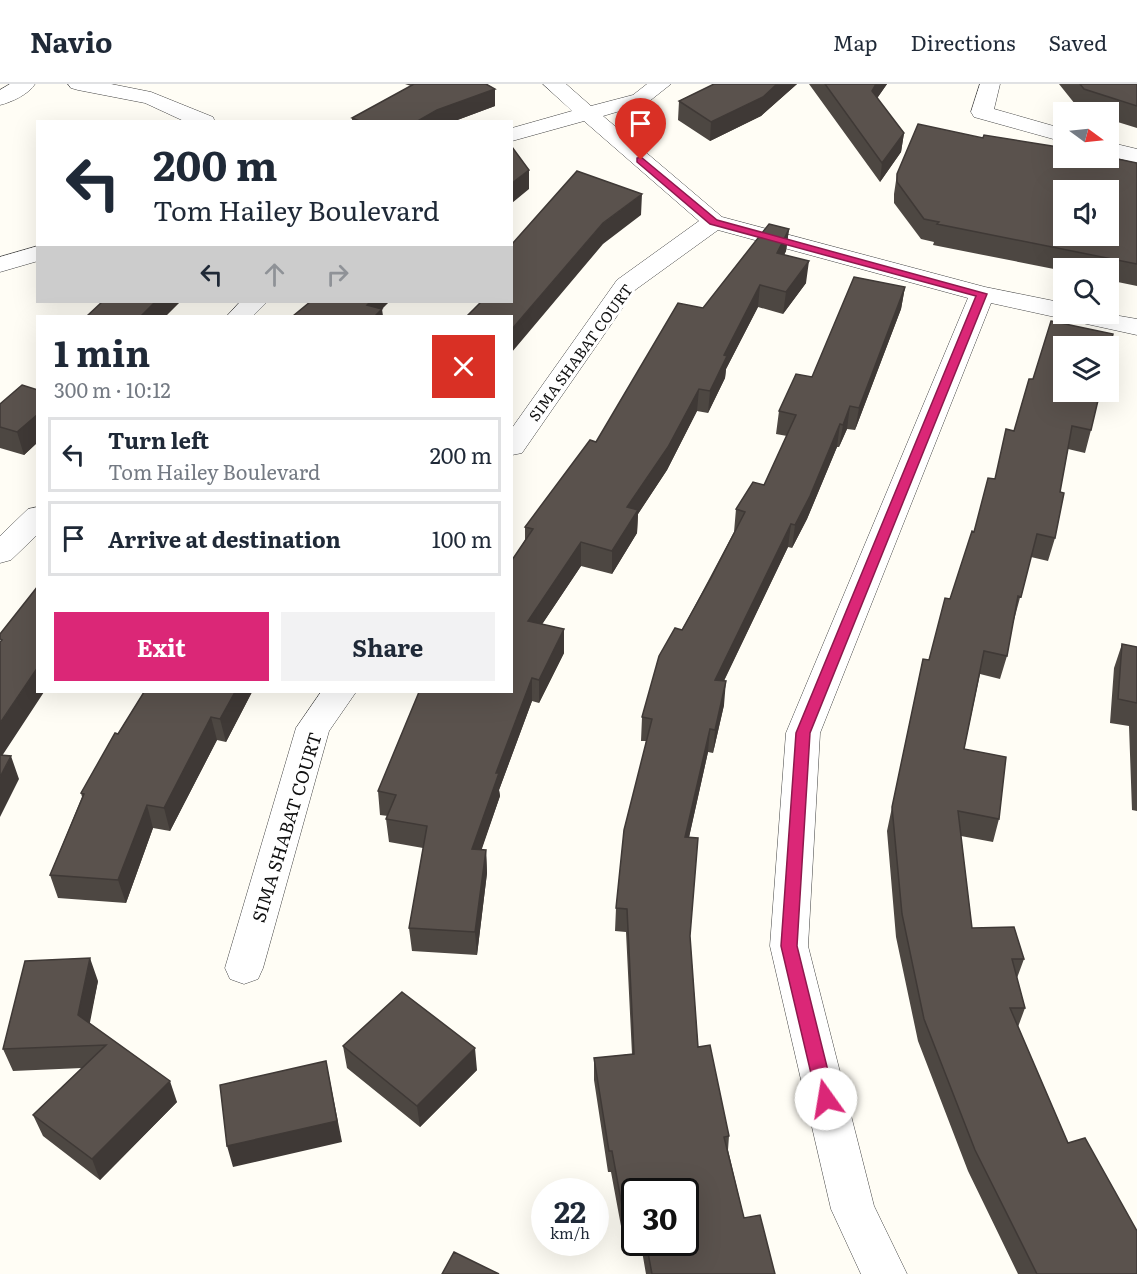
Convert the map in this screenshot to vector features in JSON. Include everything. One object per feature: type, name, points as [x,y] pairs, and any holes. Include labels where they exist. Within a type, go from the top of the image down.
[{"type":"street","points":[[0,99],[25,84]]},
{"type":"street","points":[[78,84],[151,98],[200,120]]},
{"type":"street","points":[[553,84],[714,222],[982,294],[1053,309]]},
{"type":"street","points":[[513,135],[640,99],[661,84]]},
{"type":"street","points":[[990,84],[982,112],[1053,133]]},
{"type":"street","points":[[1119,151],[1137,156]]},
{"type":"street","name":"SIMA SHABAT COURT","points":[[513,446],[626,285],[714,222]]},
{"type":"street","points":[[0,265],[36,254]]},
{"type":"street","points":[[884,1274],[853,1209],[789,946],[803,733],[982,294]]},
{"type":"street","points":[[240,315],[253,303]]},
{"type":"street","points":[[1119,323],[1137,327]]},
{"type":"street","points":[[0,553],[36,518]]},
{"type":"street","name":"SIMA SHABAT COURT","points":[[244,968],[313,728],[338,693]]},
{"type":"building","points":[[414,84],[486,84],[495,89],[437,110],[420,120],[357,120],[352,118]]},
{"type":"building","points":[[714,84],[777,84],[763,97],[711,122],[679,101]]},
{"type":"building","points":[[825,84],[876,84],[872,91],[904,133],[882,163]]},
{"type":"building","points":[[1080,84],[1137,84],[1137,106],[1084,89]]},
{"type":"building","points":[[918,124],[983,138],[984,135],[1053,146],[1053,168],[1119,168],[1119,159],[1137,163],[1137,264],[1119,260],[1119,258],[1107,258],[937,224],[939,222],[924,219],[897,182],[897,174]]},
{"type":"building","points":[[513,148],[529,170],[513,182]]},
{"type":"building","points":[[577,171],[642,194],[603,223],[513,328],[513,315],[468,315],[480,303],[513,303],[513,243]]},
{"type":"building","points":[[769,224],[789,229],[777,253],[809,261],[786,292],[760,285],[724,355],[727,356],[710,391],[699,389],[668,447],[627,507],[638,510],[612,551],[581,542],[528,621],[564,629],[539,680],[532,678],[496,773],[499,773],[472,849],[486,850],[475,932],[409,928],[427,826],[386,819],[396,795],[378,791],[419,693],[513,693],[513,559],[533,529],[525,527],[590,440],[596,442],[678,303],[703,308]]},
{"type":"building","points":[[854,277],[905,287],[859,408],[850,406],[843,425],[840,424],[810,496],[795,525],[791,524],[715,680],[726,681],[715,730],[710,729],[685,837],[698,838],[690,936],[698,1047],[710,1045],[729,1136],[724,1137],[744,1218],[760,1215],[775,1274],[652,1274],[649,1256],[699,1256],[699,1178],[621,1178],[621,1200],[612,1151],[609,1151],[594,1058],[634,1054],[627,909],[616,908],[624,830],[652,719],[642,717],[659,656],[675,628],[682,630],[745,512],[736,509],[753,482],[764,485],[796,415],[779,411],[796,374],[812,377]]},
{"type":"building","points":[[101,303],[154,303],[142,315],[88,315]]},
{"type":"building","points":[[309,303],[369,303],[367,305],[382,309],[376,315],[294,315]]},
{"type":"building","points":[[1051,321],[1053,324],[1065,324],[1113,334],[1112,336],[1053,336],[1053,402],[1098,402],[1091,430],[1072,426],[1060,492],[1064,493],[1055,538],[1037,534],[1021,597],[1018,596],[1007,656],[984,651],[964,749],[1006,757],[999,819],[958,811],[972,928],[1014,927],[1024,959],[1012,959],[1025,1008],[1010,1008],[1068,1143],[1085,1138],[1137,1231],[1137,1274],[1037,1274],[975,1150],[924,1019],[902,914],[892,807],[923,659],[929,660],[945,598],[950,599],[972,531],[974,532],[988,478],[995,479],[1006,429],[1014,431],[1029,379],[1033,379]]},
{"type":"building","points":[[22,385],[36,389],[36,416],[17,432],[0,427],[0,404]]},
{"type":"building","points":[[36,589],[36,670],[0,723],[0,642],[2,640],[0,634]]},
{"type":"building","points":[[1122,644],[1137,647],[1137,703],[1118,699]]},
{"type":"building","points":[[143,693],[234,693],[220,719],[211,717],[164,808],[147,805],[118,880],[50,875],[84,794],[81,793],[115,733],[118,734]]},
{"type":"building","points":[[0,755],[11,756],[0,777]]},
{"type":"building","points":[[90,958],[78,1015],[170,1081],[92,1159],[33,1115],[106,1045],[3,1049],[25,961]]},
{"type":"building","points":[[402,992],[475,1048],[417,1106],[343,1046]]},
{"type":"building","points":[[326,1061],[337,1121],[227,1146],[220,1085]]},
{"type":"building","points":[[454,1252],[499,1274],[442,1274]]},
{"type":"route","points":[[641,160],[714,222],[982,294],[803,733],[789,946],[826,1099]]}]
